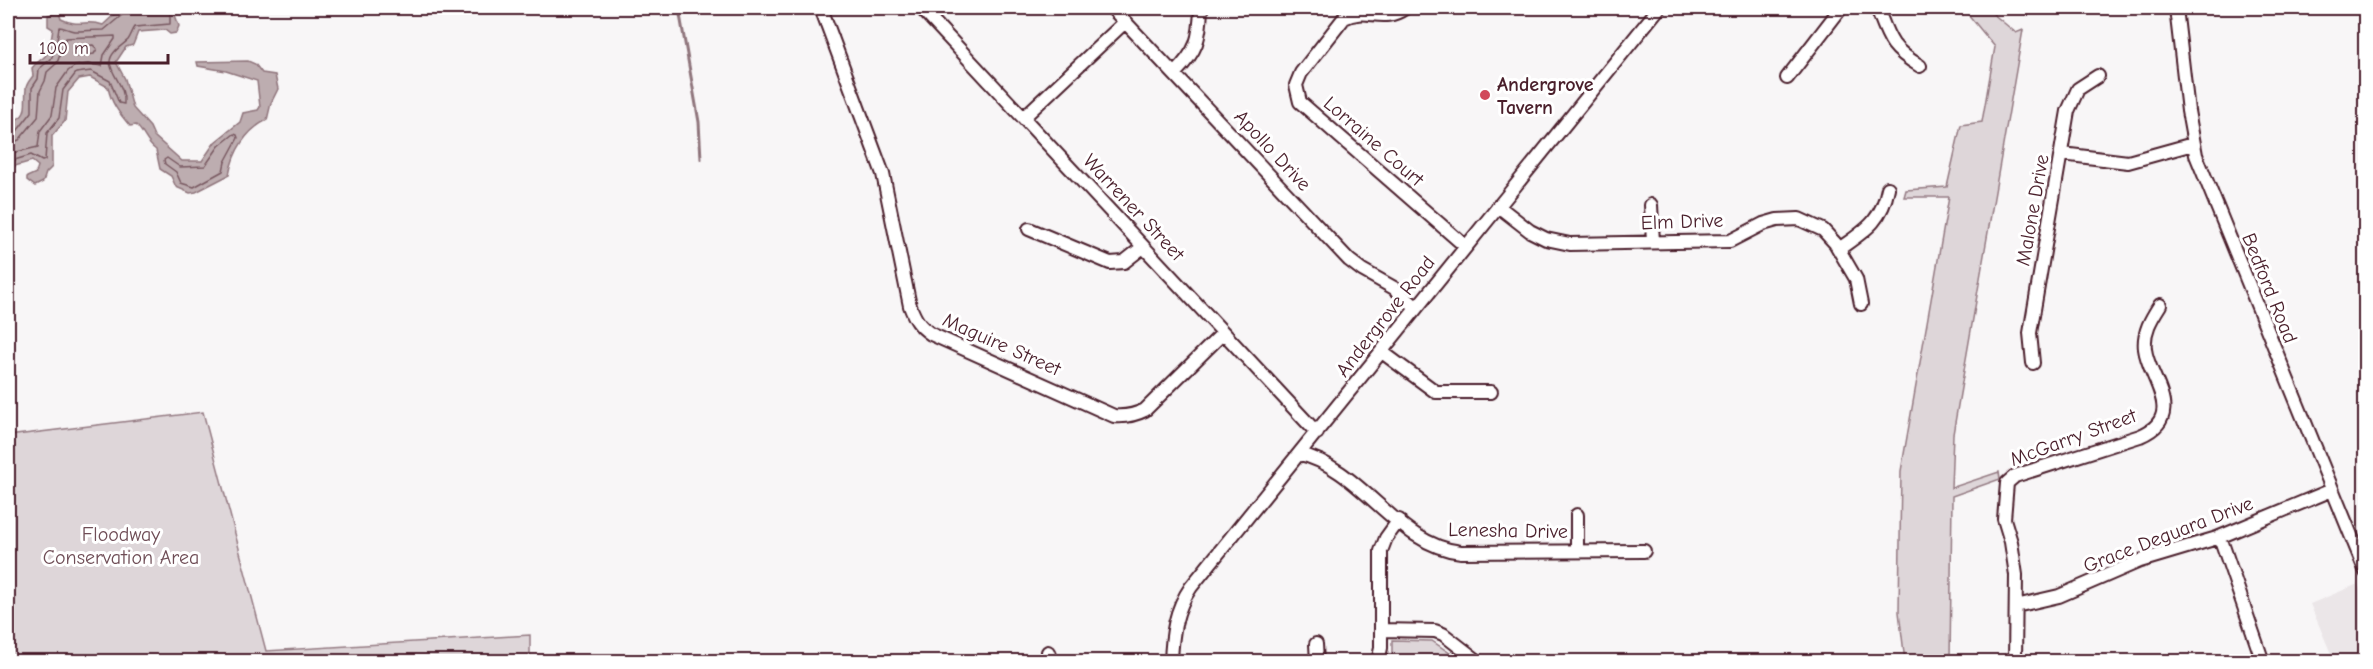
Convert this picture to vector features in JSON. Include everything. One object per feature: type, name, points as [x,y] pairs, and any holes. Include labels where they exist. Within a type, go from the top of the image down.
[{"type":"street","name":"Maguire Street","points":[[821,8],[883,174],[910,306],[921,328],[1114,416],[1123,417],[1145,410],[1223,333]]},
{"type":"street","name":"Warrener Street","points":[[921,8],[1223,333],[1315,436]]},
{"type":"street","name":"Apollo Drive","points":[[1112,8],[1349,260],[1394,288],[1416,307]]},
{"type":"street","points":[[1175,73],[1189,59],[1197,43],[1201,8]]},
{"type":"street","name":"Lorraine Court","points":[[1405,8],[1396,14],[1384,17],[1353,14],[1344,18],[1301,73],[1296,85],[1300,102],[1466,246]]},
{"type":"street","name":"Andergrove Road","points":[[1171,662],[1173,627],[1187,594],[1659,8]]},
{"type":"street","points":[[1787,78],[1840,8]]},
{"type":"street","points":[[1877,8],[1889,38],[1900,54],[1920,66]]},
{"type":"street","name":"Bedford Road","points":[[2176,8],[2193,144],[2206,184],[2366,573]]},
{"type":"street","points":[[2178,26],[2187,8]]},
{"type":"street","points":[[1024,117],[1125,22]]},
{"type":"street","name":"Malone Drive","points":[[2033,363],[2030,333],[2068,111],[2078,89],[2098,76]]},
{"type":"street","points":[[2062,154],[2128,162],[2193,144]]},
{"type":"street","points":[[1839,249],[1869,228],[1879,216],[1886,202],[1888,188]]},
{"type":"street","points":[[1651,205],[1653,242]]},
{"type":"street","name":"Elm Drive","points":[[1498,206],[1530,231],[1546,239],[1570,244],[1730,241],[1763,224],[1777,220],[1799,219],[1824,230],[1839,249],[1856,279],[1861,304]]},
{"type":"street","points":[[1029,229],[1110,263],[1124,262],[1143,247]]},
{"type":"street","name":"McGarry Street","points":[[2015,662],[2016,575],[2011,542],[2004,519],[2007,483],[2015,476],[2144,434],[2158,422],[2163,410],[2163,396],[2147,360],[2144,344],[2148,326],[2160,305]]},
{"type":"street","points":[[1382,352],[1436,392],[1491,392]]},
{"type":"street","name":"Lenesha Drive","points":[[1315,436],[1328,463]]},
{"type":"street","name":"Lenesha Drive","points":[[1300,454],[1328,463],[1427,542],[1450,551],[1644,551]]},
{"type":"street","name":"Grace Deguara Drive","points":[[2016,606],[2060,596],[2140,561],[2220,537],[2331,490]]},
{"type":"street","points":[[1577,515],[1577,551]]},
{"type":"street","points":[[1375,662],[1381,650],[1381,551],[1386,538],[1399,520]]},
{"type":"street","points":[[2220,537],[2263,662]]},
{"type":"street","points":[[1381,630],[1435,631],[1479,662]]},
{"type":"street","points":[[1316,644],[1317,662]]},
{"type":"shaded area","points":[[2358,584],[2365,602],[2365,661],[2334,661],[2310,604]]},
{"type":"green space","points":[[1963,8],[1986,8],[2016,33],[2023,30],[1953,434],[1951,488],[1999,472],[2000,479],[1952,496],[1950,661],[1905,661],[1899,612],[1901,471],[1949,197],[1904,197],[1906,190],[1947,187],[1961,125],[1982,122],[1995,47]]},
{"type":"green space","name":"Floodway Conservation Area","points":[[203,412],[266,651],[530,635],[530,661],[8,661],[8,436]]},
{"type":"green space","points":[[1392,640],[1432,641],[1457,658],[1457,661],[1392,661]]},
{"type":"water","points":[[117,8],[176,8],[175,15],[179,26],[176,33],[170,34],[165,30],[138,32],[133,45],[126,47],[116,62],[125,79],[133,108],[150,127],[154,136],[182,161],[202,161],[215,142],[240,122],[243,113],[258,110],[260,107],[257,81],[226,71],[198,66],[197,62],[248,61],[255,64],[262,73],[275,75],[278,89],[271,103],[267,120],[247,136],[237,150],[229,175],[196,192],[190,193],[176,187],[171,176],[160,169],[156,150],[139,128],[136,125],[130,126],[119,112],[108,87],[90,77],[79,79],[68,92],[65,121],[52,136],[52,167],[46,173],[43,182],[35,186],[27,180],[27,177],[36,173],[38,166],[32,161],[8,168],[8,133],[13,127],[12,121],[24,113],[26,87],[33,76],[32,68],[46,55],[50,45],[53,29],[48,26],[48,15],[59,12],[61,19],[67,22],[103,25],[118,11]]},
{"type":"waterway","points":[[676,8],[680,15],[699,122],[701,159]]},
{"type":"place","name":"Andergrove Tavern","points":[[1485,95]]}]
